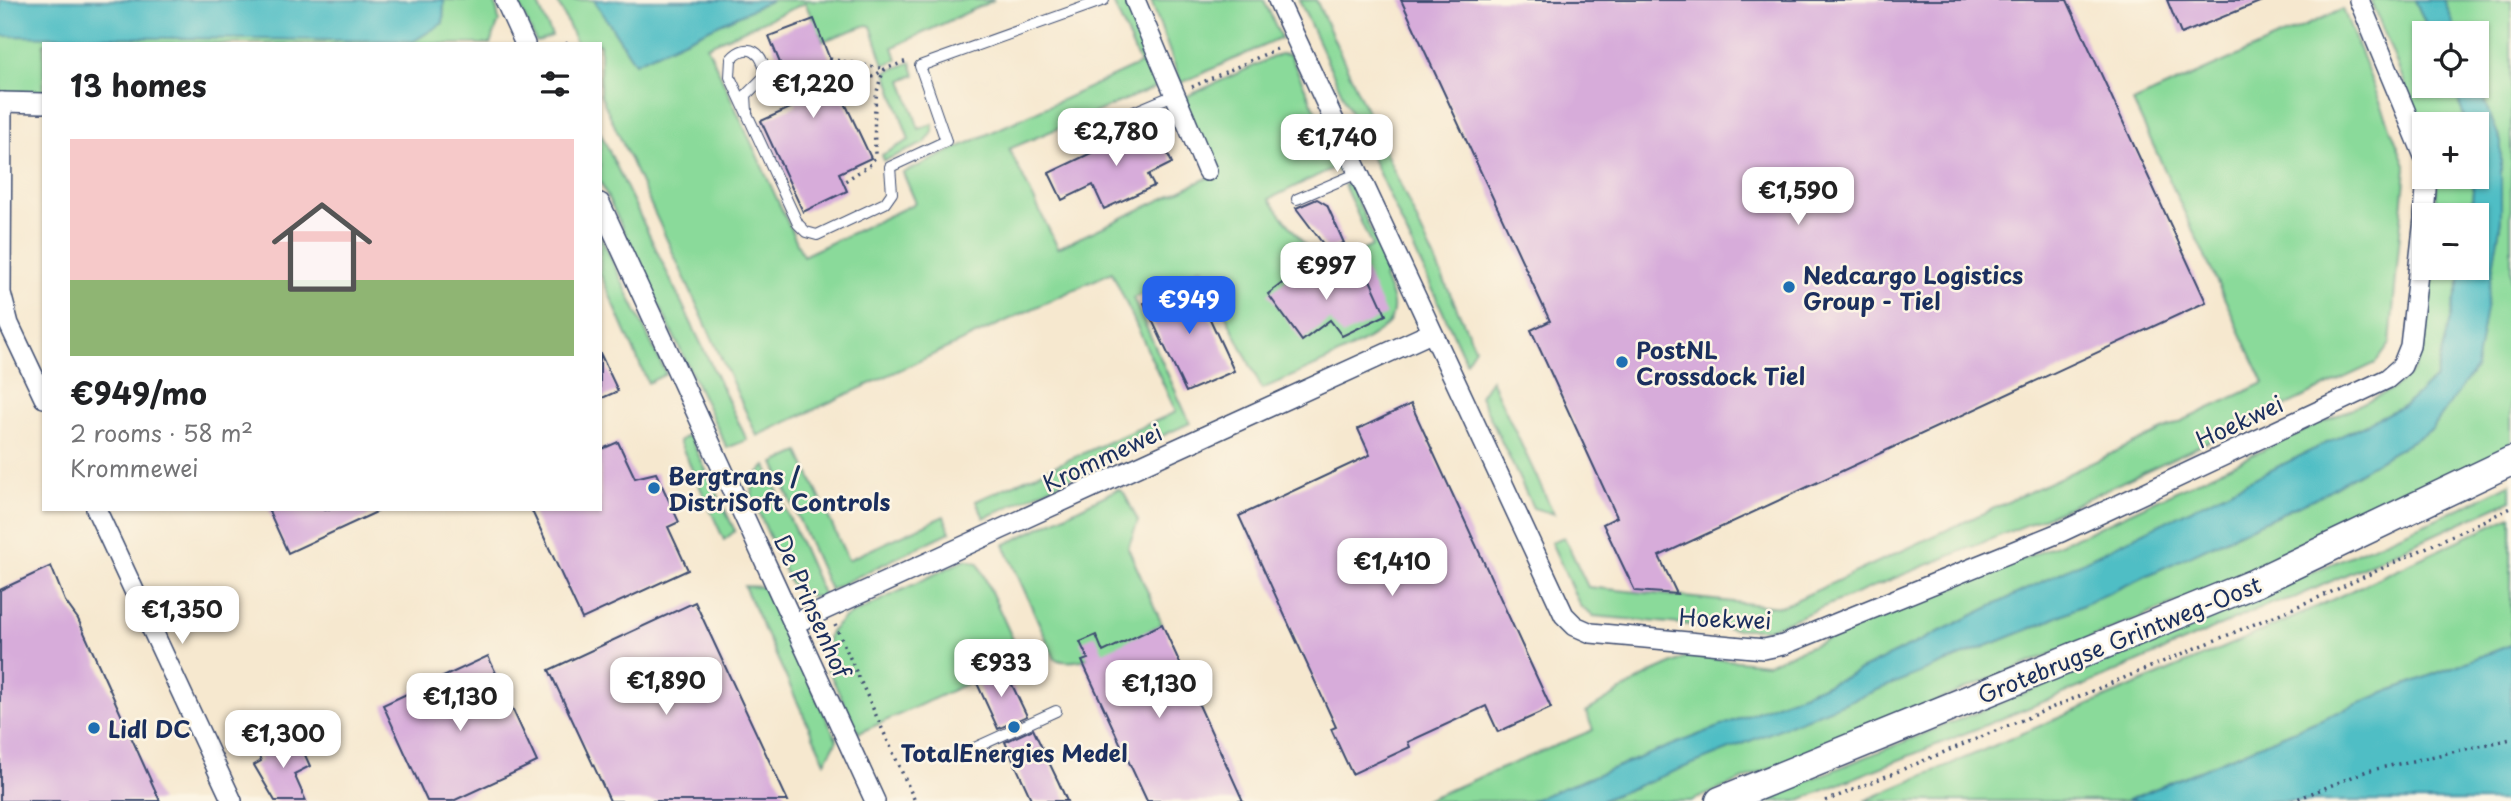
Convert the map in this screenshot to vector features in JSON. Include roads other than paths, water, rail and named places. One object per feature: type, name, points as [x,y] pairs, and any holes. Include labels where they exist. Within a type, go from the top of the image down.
[{"type":"street","points":[[505,0],[524,42]]},
{"type":"street","points":[[1135,0],[1207,171]]},
{"type":"street","name":"Hoekwei","points":[[1278,0],[1564,615],[1575,626],[1591,634],[1764,649],[1783,645],[2061,532],[2387,379],[2402,366],[2410,346],[2417,280]]},
{"type":"street","points":[[2359,0],[2412,127]]},
{"type":"street","points":[[42,103],[1,103],[1,293],[9,324],[42,394]]},
{"type":"street","name":"De Prinsenhof","points":[[602,207],[724,466],[793,624],[876,801]]},
{"type":"street","name":"Krommewei","points":[[793,624],[1431,333]]},
{"type":"street","name":"Grotebrugse Grintweg-Oost","points":[[1720,801],[2255,583],[2511,461]]},
{"type":"street","points":[[97,511],[232,801]]},
{"type":"lane","points":[[747,113],[747,95],[762,82],[765,69],[759,54],[745,48],[731,59],[729,69],[747,113],[797,224],[806,232],[817,235],[885,203],[892,193],[890,167],[946,141],[920,66],[1104,0]]},
{"type":"lane","points":[[1088,131],[1174,95]]},
{"type":"lane","points":[[1297,199],[1358,173]]},
{"type":"lane","points":[[959,755],[1056,711]]},
{"type":"water","points":[[0,0],[444,0],[443,23],[414,41],[0,36]]},
{"type":"water","points":[[594,0],[772,0],[635,63]]},
{"type":"water","points":[[2415,0],[2444,0],[2452,21],[2425,21]]},
{"type":"water","points":[[2457,98],[2483,98],[2489,112],[2463,112]]},
{"type":"water","points":[[2489,113],[2501,142],[2501,220],[2476,367],[2432,429],[2321,495],[2044,623],[1600,801],[1530,801],[1846,677],[2405,405],[2435,379],[2460,280],[2489,280],[2489,203],[2472,203],[2473,189],[2489,189]]},
{"type":"water","points":[[2511,645],[2511,801],[2126,801],[2379,695]]},
{"type":"place","name":"Nedcargo Logistics Group - Tiel","points":[[1789,287]]},
{"type":"place","name":"PostNL Crossdock Tiel","points":[[1622,362]]},
{"type":"place","name":"Bergtrans / DistriSoft Controls","points":[[654,488]]},
{"type":"place","name":"TotalEnergies Medel","points":[[1014,727]]},
{"type":"place","name":"Lidl DC","points":[[94,728]]}]
